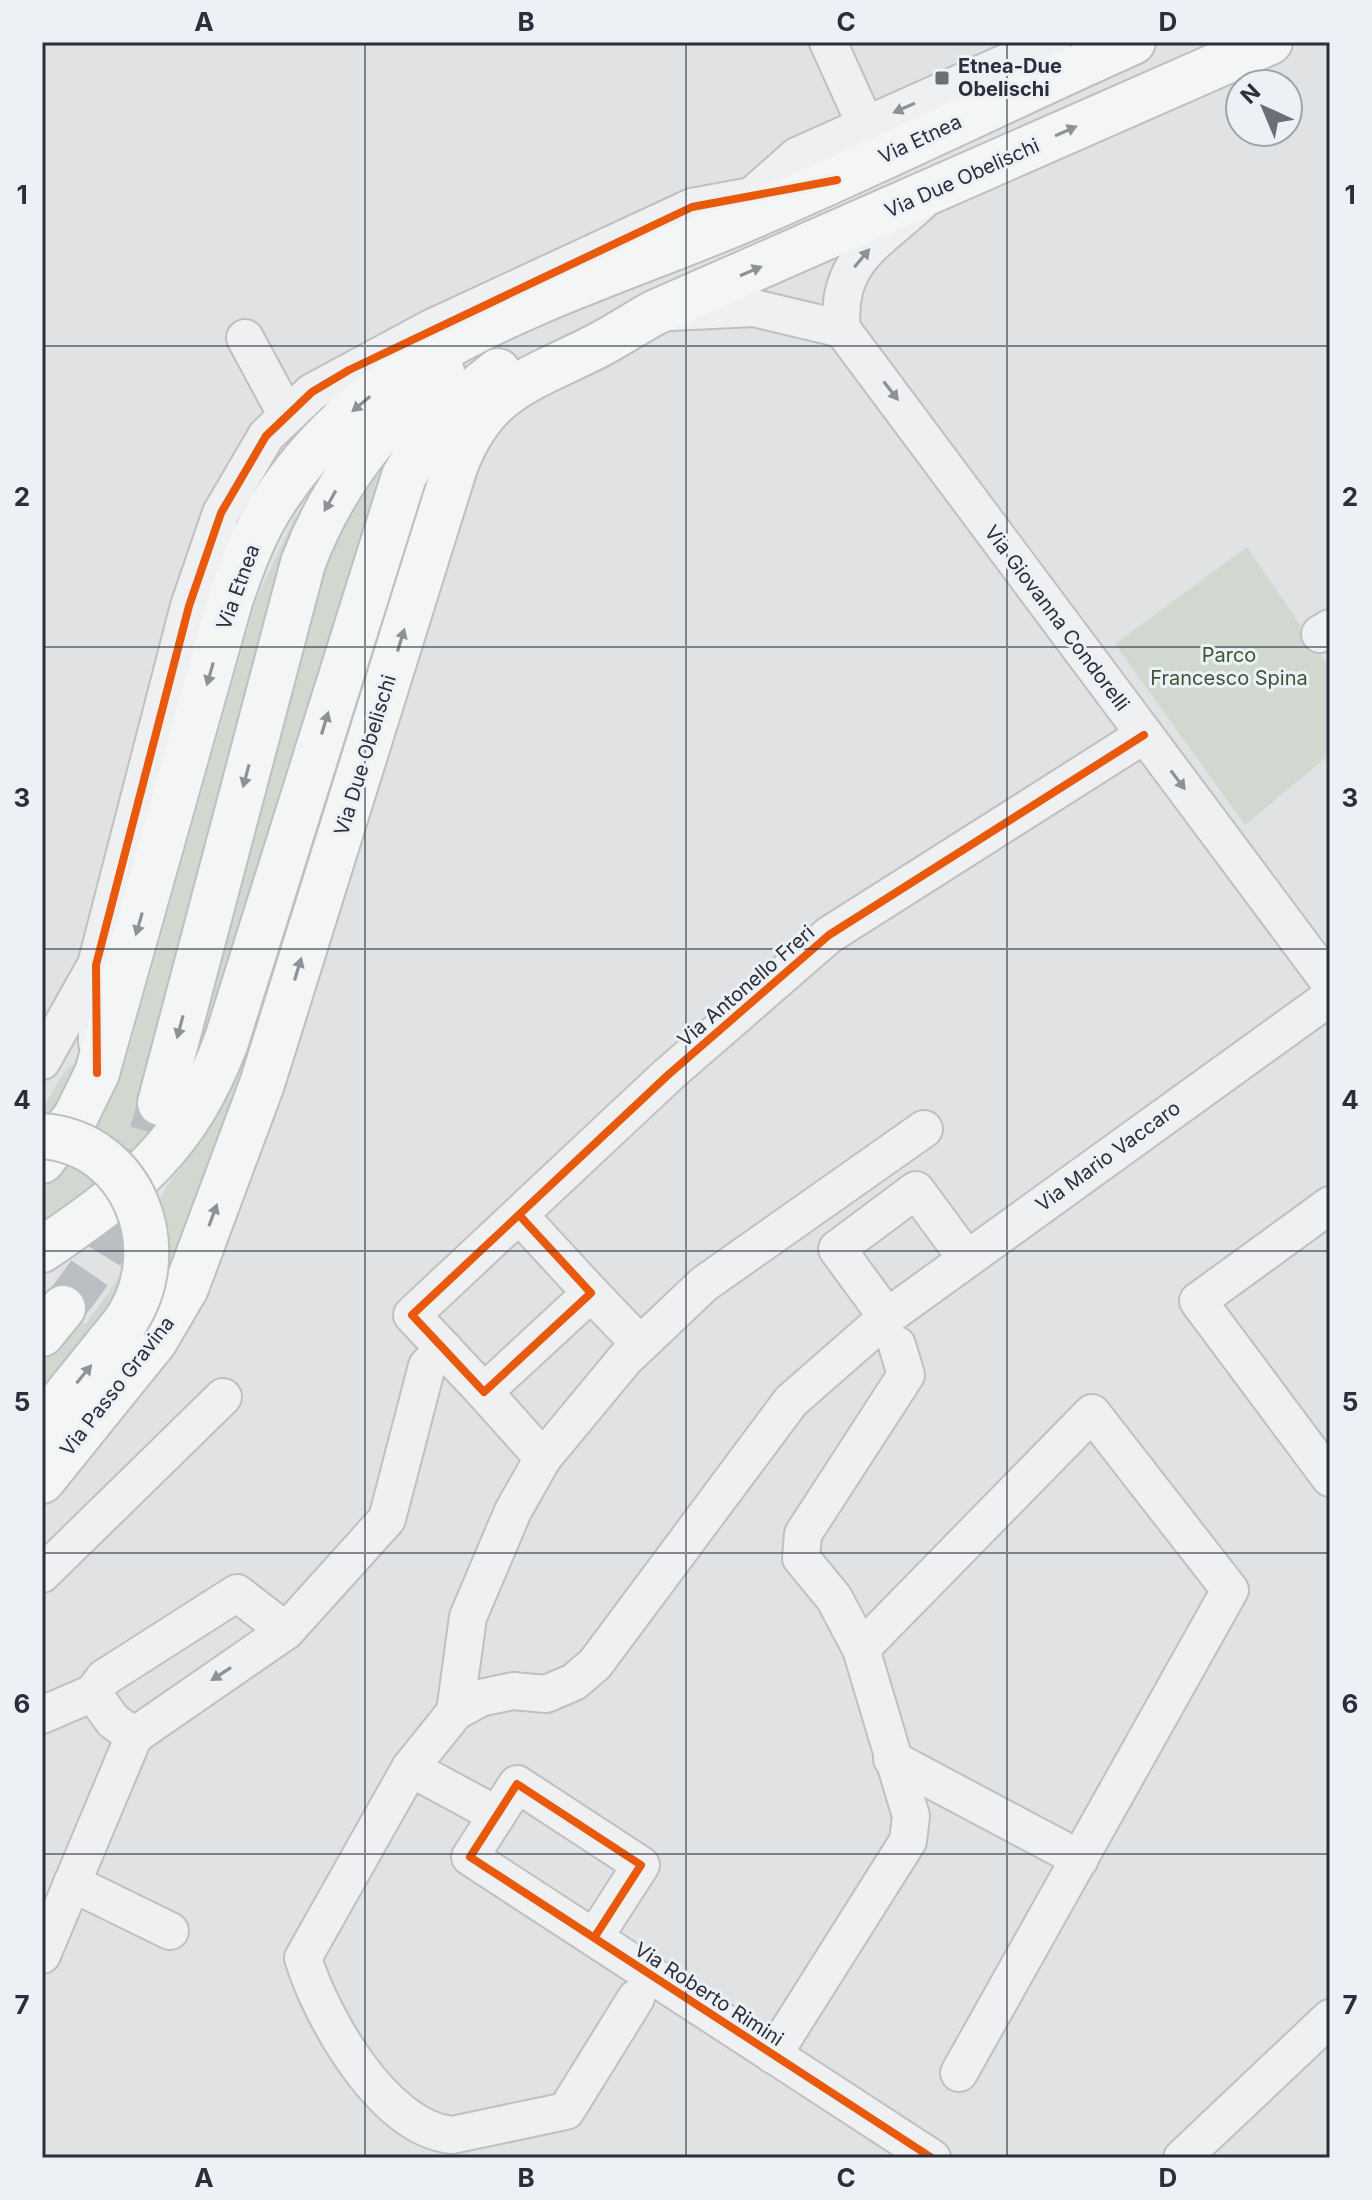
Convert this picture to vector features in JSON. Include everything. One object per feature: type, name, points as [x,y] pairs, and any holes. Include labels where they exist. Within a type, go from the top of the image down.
[{"type":"main road","name":"Via Due Obelischi","points":[[186,1288],[262,1084],[464,443],[491,406],[519,384],[596,347],[654,313],[1270,42]]},
{"type":"main road","name":"Via Etnea","points":[[42,1161],[76,1116],[97,1073],[231,598],[267,515],[292,478],[340,422],[401,374],[434,354],[618,268],[707,236],[837,180],[1115,46]]},
{"type":"main road","name":"Via Etnea","points":[[42,1250],[135,1183],[176,1109],[303,563],[319,522],[344,478],[409,404],[447,368],[483,346],[624,284],[707,236]]},
{"type":"main road","name":"Via Due Obelischi","points":[[176,1109],[226,1042],[404,476],[438,419],[466,393],[502,368],[591,330],[654,313]]},
{"type":"main road","name":"Via Passo Gravina","points":[[42,1136],[72,1144],[111,1167],[136,1200],[146,1233],[149,1260],[144,1287],[125,1322],[42,1425]]},
{"type":"main road","name":"Via Passo Gravina","points":[[42,1481],[155,1341],[186,1288]]},
{"type":"street","points":[[828,42],[866,126]]},
{"type":"street","points":[[707,236],[797,156],[1052,42]]},
{"type":"street","points":[[42,1061],[96,965],[189,606],[221,513],[242,471],[286,414],[312,392],[349,370],[429,329],[692,207],[837,180]]},
{"type":"street","points":[[654,313],[754,308],[842,329],[839,301],[854,266],[937,188]]},
{"type":"street","name":"Via Giovanna Condorelli","points":[[842,329],[1330,983]]},
{"type":"street","points":[[245,338],[286,414]]},
{"type":"street","name":"Via Antonello Freri","points":[[444,1349],[412,1315],[668,1075],[829,935],[1144,735]]},
{"type":"street","points":[[96,965],[97,1073]]},
{"type":"street","name":"Via Mario Vaccaro","points":[[455,1712],[480,1698],[513,1691],[546,1694],[574,1682],[595,1664],[791,1401],[892,1331],[966,1258],[1330,997]]},
{"type":"street","points":[[636,1998],[566,2111],[452,2135],[434,2133],[401,2112],[361,2070],[315,1997],[303,1958],[410,1768],[455,1712],[468,1617],[513,1511],[543,1458],[640,1344],[704,1284],[924,1129]]},
{"type":"street","points":[[850,1180],[879,1218]]},
{"type":"street","points":[[773,2055],[908,1841],[911,1816],[861,1649],[834,1598],[801,1558],[803,1534],[906,1375],[892,1331],[837,1249],[916,1190],[966,1258]]},
{"type":"street","points":[[1330,1205],[1198,1301],[1330,1478]]},
{"type":"street","points":[[520,1216],[640,1344]]},
{"type":"street","points":[[484,1392],[591,1293]]},
{"type":"street","points":[[42,1955],[134,1736],[286,1631],[387,1519],[427,1366],[444,1349],[543,1458]]},
{"type":"street","points":[[42,1574],[223,1397]]},
{"type":"street","points":[[861,1649],[1092,1413],[1230,1590],[959,2073]]},
{"type":"street","points":[[44,1709],[93,1693],[104,1678],[237,1593],[286,1631]]},
{"type":"street","points":[[93,1693],[113,1721],[134,1736]]},
{"type":"street","points":[[892,1759],[1080,1859]]},
{"type":"street","points":[[410,1768],[497,1815],[517,1784],[641,1865],[594,1938]]},
{"type":"street","name":"Via Roberto Rimini","points":[[497,1815],[470,1857],[932,2158]]},
{"type":"street","points":[[72,1883],[170,1931]]},
{"type":"street","points":[[1182,2158],[1330,2018]]},
{"type":"green space","points":[[392,449],[415,508],[434,462],[271,1004],[171,1280],[42,1457],[42,1358],[75,1316],[86,1324],[124,1270],[167,1186],[210,1129],[174,1104],[314,583],[335,534]]},
{"type":"green space","points":[[295,516],[299,516],[293,531],[171,1108],[109,1179],[42,1225],[42,1190],[69,1163],[91,1133],[110,1100],[125,1064],[256,600]]},
{"type":"green space","name":"Parco Francesco Spina","points":[[1247,547],[1330,669],[1330,754],[1245,825],[1115,644]]},
{"type":"green space","points":[[74,1064],[76,1070],[42,1132],[42,1109],[67,1068]]},
{"type":"tunnel","points":[[63,1308],[99,1259],[124,1212],[160,1103]]},
{"type":"cycle path","points":[[97,1073],[96,965],[189,606],[221,513],[266,436],[312,392],[349,370],[692,207],[837,180]]},
{"type":"cycle path","points":[[520,1216],[591,1293],[484,1392],[412,1315],[668,1075],[829,935],[1144,735]]},
{"type":"cycle path","points":[[594,1938],[641,1865],[517,1784],[470,1857],[932,2158]]},
{"type":"place","name":"Etnea-Due Obelischi","points":[[942,78]]}]
